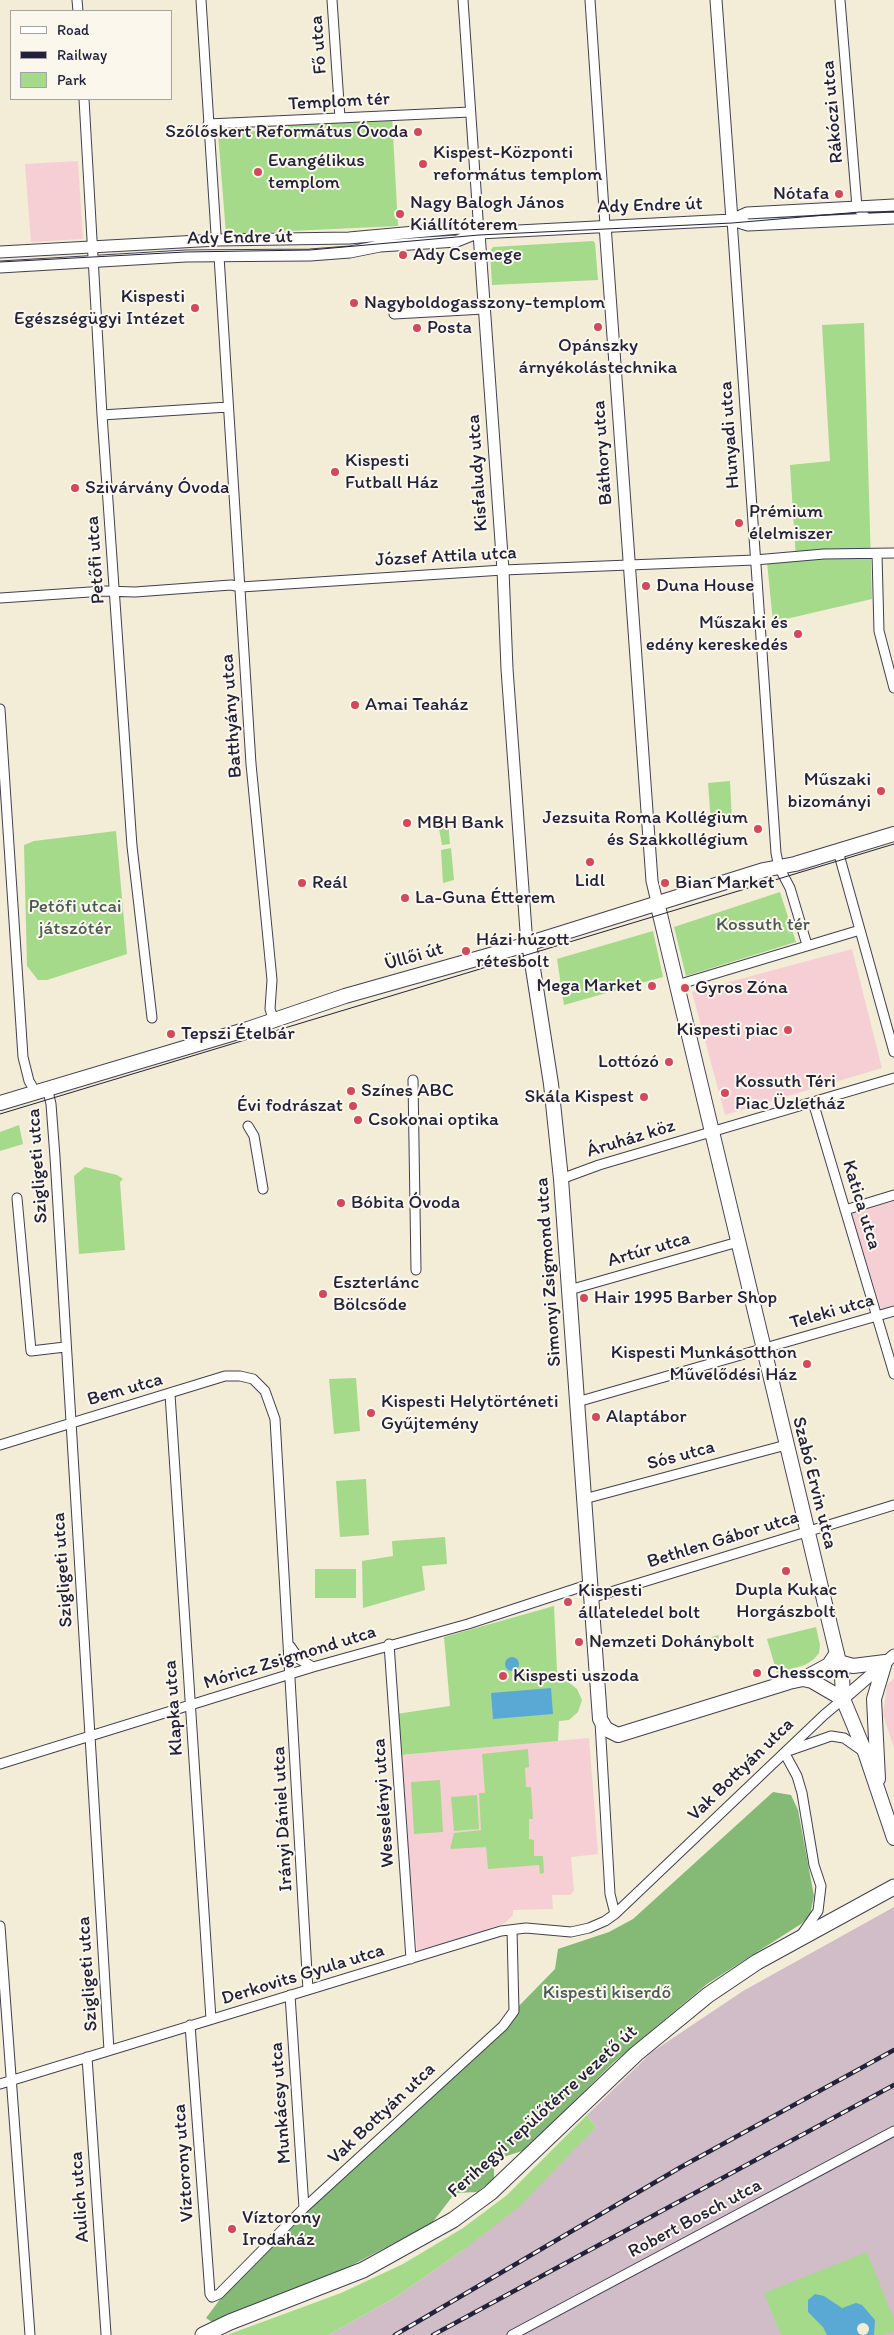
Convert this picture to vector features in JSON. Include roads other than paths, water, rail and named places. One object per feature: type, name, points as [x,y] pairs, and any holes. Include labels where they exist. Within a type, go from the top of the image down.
[{"type":"main road","name":"Üllői út","points":[[0,1102],[274,1021],[345,996],[529,944],[657,902],[894,834]]},
{"type":"main road","points":[[657,902],[712,1132]]},
{"type":"main road","name":"Simonyi Zsigmond utca","points":[[529,944],[551,1084],[561,1179],[600,1719]]},
{"type":"main road","name":"Szabó Ervin utca","points":[[712,1132],[762,1349],[842,1675],[843,1700],[865,1752],[894,1838]]},
{"type":"main road","points":[[803,1680],[823,1670],[838,1658],[853,1666],[890,1658]]},
{"type":"main road","points":[[879,1791],[879,1768],[873,1715],[874,1699],[890,1658]]},
{"type":"main road","points":[[600,1719],[606,1729],[618,1735],[789,1682],[803,1680],[812,1681],[843,1700]]},
{"type":"main road","name":"Ferihegyi repülőtérre vezető út","points":[[203,2335],[363,2270],[453,2220],[504,2180],[636,2054],[680,2016],[729,1980],[798,1939],[894,1887]]},
{"type":"street","points":[[201,0],[216,234]]},
{"type":"street","name":"Fő utca","points":[[332,0],[340,118]]},
{"type":"street","name":"Kisfaludy utca","points":[[463,0],[511,725],[525,921],[529,944]]},
{"type":"street","name":"Báthory utca","points":[[590,0],[628,564],[652,882],[657,902]]},
{"type":"street","name":"Hunyadi utca","points":[[716,0],[776,853],[779,867]]},
{"type":"street","name":"Rákóczi utca","points":[[840,0],[857,207]]},
{"type":"street","name":"Petőfi utca","points":[[84,100],[102,415],[132,846],[152,1018]]},
{"type":"street","name":"Templom tér","points":[[208,124],[470,112]]},
{"type":"street","name":"Ady Endre út","points":[[0,267],[219,256],[350,252],[380,246],[457,241],[479,233],[605,225],[732,220],[747,213],[894,205]]},
{"type":"street","points":[[857,207],[867,219]]},
{"type":"street","name":"Ady Endre út","points":[[732,220],[748,226],[894,218]]},
{"type":"street","name":"Ady Endre út","points":[[0,252],[217,240],[349,238],[459,228],[479,233]]},
{"type":"street","name":"Batthyány utca","points":[[219,256],[251,764],[272,980],[270,1009],[274,1021]]},
{"type":"street","points":[[394,314],[484,309]]},
{"type":"street","points":[[102,415],[228,408]]},
{"type":"street","name":"József Attila utca","points":[[0,598],[114,591],[135,592],[241,587],[502,570],[755,560],[824,554],[894,553]]},
{"type":"street","points":[[877,554],[879,631],[894,688]]},
{"type":"street","name":"Szigligeti utca","points":[[0,708],[24,1057],[29,1081],[42,1089],[51,1104],[109,2050]]},
{"type":"street","points":[[838,851],[845,870],[894,1052]]},
{"type":"street","points":[[779,867],[790,888],[807,944]]},
{"type":"street","points":[[677,985],[807,944],[860,930]]},
{"type":"street","points":[[712,1132],[894,1078]]},
{"type":"street","points":[[412,1080],[416,1270]]},
{"type":"street","name":"Katica utca","points":[[813,1102],[894,1374]]},
{"type":"street","points":[[248,1126],[254,1136],[263,1189]]},
{"type":"street","name":"Áruház köz","points":[[561,1179],[599,1165],[712,1132]]},
{"type":"street","points":[[845,1210],[894,1195]]},
{"type":"street","points":[[17,1198],[31,1351],[65,1348]]},
{"type":"street","name":"Artúr utca","points":[[569,1290],[738,1242]]},
{"type":"street","name":"Teleki utca","points":[[577,1402],[894,1311]]},
{"type":"street","name":"Bem utca","points":[[0,1445],[232,1375],[246,1377],[259,1383]]},
{"type":"street","name":"Irányi Dániel utca","points":[[259,1383],[265,1391],[275,1419],[290,1646],[308,1990]]},
{"type":"street","name":"Klapka utca","points":[[170,1394],[211,2019]]},
{"type":"street","name":"Sós utca","points":[[584,1499],[786,1445]]},
{"type":"street","name":"Bethlen Gábor utca","points":[[591,1598],[894,1505]]},
{"type":"street","name":"Móricz Zsigmond utca","points":[[0,1764],[389,1644],[468,1624],[590,1584]]},
{"type":"street","name":"Wesselényi utca","points":[[389,1644],[411,1959]]},
{"type":"street","points":[[290,1646],[299,1659],[314,1667]]},
{"type":"street","name":"Vak Bottyán utca","points":[[616,1914],[824,1714],[843,1700],[890,1658]]},
{"type":"street","name":"Simonyi Zsigmond utca","points":[[600,1719],[610,1894],[616,1914]]},
{"type":"street","points":[[798,1939],[818,1911],[821,1886],[814,1865],[802,1793],[797,1776],[784,1754],[801,1745],[831,1736],[844,1738],[865,1752]]},
{"type":"street","name":"Derkovits Gyula utca","points":[[0,2084],[190,2025],[512,1930],[526,1928],[571,1932],[589,1928],[616,1914]]},
{"type":"street","points":[[0,1926],[30,2335]]},
{"type":"street","name":"Vak Bottyán utca","points":[[212,2298],[219,2294],[304,2208],[503,2026],[514,2011],[512,1930]]},
{"type":"street","name":"Munkácsy utca","points":[[290,1995],[304,2208]]},
{"type":"street","name":"Víztorony utca","points":[[190,2025],[210,2294],[212,2298]]},
{"type":"street","name":"Aulich utca","points":[[87,2057],[106,2334]]},
{"type":"street","name":"Robert Bosch utca","points":[[512,2335],[894,2131]]},
{"type":"water","points":[[512,1657],[517,1659],[519,1664],[517,1669],[512,1671],[507,1669],[505,1664],[507,1659]]},
{"type":"water","points":[[551,1688],[553,1714],[493,1719],[491,1693]]},
{"type":"water","points":[[815,2294],[824,2296],[842,2308],[856,2303],[862,2305],[875,2320],[874,2335],[827,2335],[823,2327],[808,2312],[808,2300]]},
{"type":"tram line","points":[[0,262],[185,252],[310,250],[479,235],[732,223],[860,212],[894,212]]},
{"type":"tram line","points":[[0,1114],[894,844]]},
{"type":"railway","points":[[395,2335],[681,2167],[894,2050]]},
{"type":"railway","points":[[433,2335],[894,2085]]},
{"type":"place","name":"Szőlőskert Református Óvoda","points":[[418,132]]},
{"type":"place","name":"Kispest-Központi református templom","points":[[423,164]]},
{"type":"place","name":"Evangélikus templom","points":[[258,172]]},
{"type":"place","name":"Nótafa","points":[[839,194]]},
{"type":"place","name":"Nagy Balogh János Kiállítóterem","points":[[400,214]]},
{"type":"place","name":"Ady Csemege","points":[[403,255]]},
{"type":"place","name":"Nagyboldogasszony-templom","points":[[354,303]]},
{"type":"place","name":"Kispesti Egészségügyi Intézet","points":[[195,308]]},
{"type":"place","name":"Opánszky árnyékolástechnika","points":[[598,327]]},
{"type":"place","name":"Posta","points":[[417,328]]},
{"type":"place","name":"Kispesti Futball Ház","points":[[335,472]]},
{"type":"place","name":"Szivárvány Óvoda","points":[[75,488]]},
{"type":"place","name":"Prémium élelmiszer","points":[[739,523]]},
{"type":"place","name":"Duna House","points":[[646,586]]},
{"type":"place","name":"Műszaki és edény kereskedés","points":[[798,634]]},
{"type":"place","name":"Amai Teaház","points":[[355,705]]},
{"type":"place","name":"Műszaki bizományi","points":[[881,791]]},
{"type":"place","name":"MBH Bank","points":[[407,823]]},
{"type":"place","name":"Jezsuita Roma Kollégium és Szakkollégium","points":[[758,829]]},
{"type":"place","name":"Lidl","points":[[590,862]]},
{"type":"place","name":"Reál","points":[[302,883]]},
{"type":"place","name":"Bian Market","points":[[665,883]]},
{"type":"place","name":"La-Guna Étterem","points":[[405,898]]},
{"type":"place","name":"Házi húzott rétesbolt","points":[[466,951]]},
{"type":"place","name":"Mega Market","points":[[652,986]]},
{"type":"place","name":"Gyros Zóna","points":[[685,988]]},
{"type":"place","name":"Kispesti piac","points":[[788,1030]]},
{"type":"place","name":"Tepszi Ételbár","points":[[171,1034]]},
{"type":"place","name":"Lottózó","points":[[669,1062]]},
{"type":"place","name":"Színes ABC","points":[[351,1091]]},
{"type":"place","name":"Kossuth Téri Piac Üzletház","points":[[725,1093]]},
{"type":"place","name":"Skála Kispest","points":[[644,1097]]},
{"type":"place","name":"Évi fodrászat","points":[[353,1106]]},
{"type":"place","name":"Csokonai optika","points":[[358,1120]]},
{"type":"place","name":"Bóbita Óvoda","points":[[341,1203]]},
{"type":"place","name":"Eszterlánc Bölcsőde","points":[[323,1294]]},
{"type":"place","name":"Hair 1995 Barber Shop","points":[[584,1298]]},
{"type":"place","name":"Kispesti Munkásotthon Művelődési Ház","points":[[807,1364]]},
{"type":"place","name":"Kispesti Helytörténeti Gyűjtemény","points":[[371,1413]]},
{"type":"place","name":"Alaptábor","points":[[596,1417]]},
{"type":"place","name":"Dupla Kukac Horgászbolt","points":[[786,1571]]},
{"type":"place","name":"Kispesti állateledel bolt","points":[[568,1602]]},
{"type":"place","name":"Nemzeti Dohánybolt","points":[[579,1642]]},
{"type":"place","name":"Chesscom","points":[[757,1673]]},
{"type":"place","name":"Kispesti uszoda","points":[[503,1676]]},
{"type":"place","name":"Víztorony Irodaház","points":[[232,2229]]},
{"type":"park label","name":"Petőfi utcai játszótér","points":[[75,918]]},
{"type":"park label","name":"Kossuth tér","points":[[763,925]]},
{"type":"park label","name":"Kispesti kiserdő","points":[[607,1993]]}]
